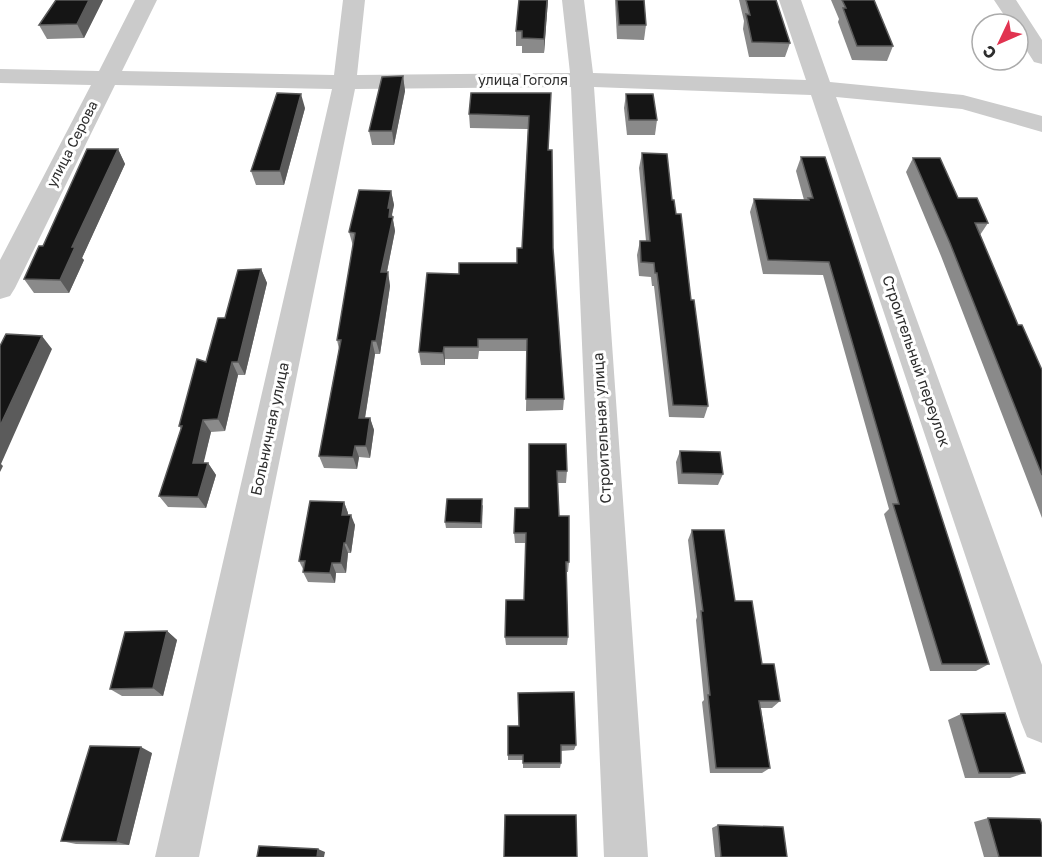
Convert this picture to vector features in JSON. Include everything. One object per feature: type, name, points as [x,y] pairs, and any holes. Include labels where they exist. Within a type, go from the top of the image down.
[{"type":"street","name":"улица Серова","points":[[0,288],[146,0]]},
{"type":"street","name":"Больничная улица","points":[[177,857],[345,82],[354,0]]},
{"type":"street","name":"Строительная улица","points":[[573,0],[582,80],[627,857]]},
{"type":"street","name":"Строительный переулок","points":[[790,0],[1042,723]]},
{"type":"street","points":[[1005,0],[1042,57]]},
{"type":"street","name":"улица Гоголя","points":[[0,76],[345,82],[582,80],[820,88],[963,102],[1042,124]]},
{"type":"building","points":[[56,0],[89,0],[77,24],[39,25]]},
{"type":"building","points":[[519,0],[547,0],[544,39],[522,38],[522,31],[516,31]]},
{"type":"building","points":[[617,0],[644,0],[646,25],[619,25]]},
{"type":"building","points":[[746,0],[776,0],[790,43],[752,42],[746,14],[750,15]]},
{"type":"building","points":[[842,0],[874,0],[893,46],[857,46]]},
{"type":"building","points":[[403,76],[392,131],[369,131],[382,77]]},
{"type":"building","points":[[277,93],[301,94],[280,171],[251,171]]},
{"type":"building","points":[[471,93],[551,93],[548,150],[552,150],[553,248],[564,399],[526,399],[527,339],[478,339],[478,347],[444,347],[443,353],[419,352],[427,273],[459,274],[459,263],[517,263],[517,248],[522,248],[529,116],[469,114]]},
{"type":"building","points":[[626,94],[653,94],[657,120],[629,120]]},
{"type":"building","points":[[87,149],[118,149],[72,247],[75,247],[60,280],[24,279],[39,246],[43,246]]},
{"type":"building","points":[[642,153],[667,154],[672,200],[674,200],[676,214],[681,214],[691,300],[694,300],[708,406],[673,405],[657,273],[655,273],[654,263],[641,262],[640,241],[650,241]]},
{"type":"building","points":[[801,157],[825,157],[989,664],[942,664],[893,504],[899,504],[829,262],[768,260],[754,199],[809,200],[808,198],[813,198]]},
{"type":"building","points":[[913,158],[940,158],[958,198],[977,198],[988,223],[975,223],[1018,325],[1022,325],[1042,370],[1042,475],[950,243]]},
{"type":"building","points":[[359,190],[391,191],[388,208],[390,208],[389,217],[393,217],[381,272],[388,272],[376,341],[372,341],[359,418],[370,418],[366,446],[355,446],[353,457],[319,456],[341,340],[337,340],[355,233],[349,232]]},
{"type":"building","points":[[261,269],[238,362],[232,362],[218,419],[203,420],[193,463],[208,463],[198,497],[159,496],[182,426],[179,426],[197,359],[206,362],[218,318],[225,318],[238,270]]},
{"type":"building","points":[[6,334],[42,336],[0,426],[0,346]]},
{"type":"building","points":[[529,444],[566,444],[567,471],[557,471],[559,516],[569,516],[569,562],[566,562],[568,637],[505,637],[506,600],[524,600],[526,533],[514,533],[515,508],[529,508]]},
{"type":"building","points":[[680,451],[720,452],[723,474],[682,473]]},
{"type":"building","points":[[447,499],[482,499],[481,523],[445,522]]},
{"type":"building","points":[[310,501],[344,502],[342,515],[351,515],[341,563],[332,563],[330,573],[303,572],[305,561],[299,561]]},
{"type":"building","points":[[692,530],[724,530],[735,601],[752,601],[762,664],[774,664],[780,701],[759,701],[770,768],[716,768],[701,611],[703,611]]},
{"type":"building","points":[[167,631],[153,688],[110,689],[125,632]]},
{"type":"building","points":[[574,692],[576,745],[561,745],[561,763],[523,763],[523,755],[508,755],[508,726],[519,726],[518,693]]},
{"type":"building","points":[[1005,713],[1025,773],[979,773],[961,714]]},
{"type":"building","points":[[90,746],[141,747],[117,842],[61,841]]},
{"type":"building","points":[[505,815],[576,815],[577,857],[504,857]]},
{"type":"building","points":[[988,818],[1040,819],[1042,857],[999,857]]},
{"type":"building","points":[[718,825],[783,827],[787,857],[721,857]]},
{"type":"building","points":[[259,846],[318,849],[317,857],[257,857]]}]
